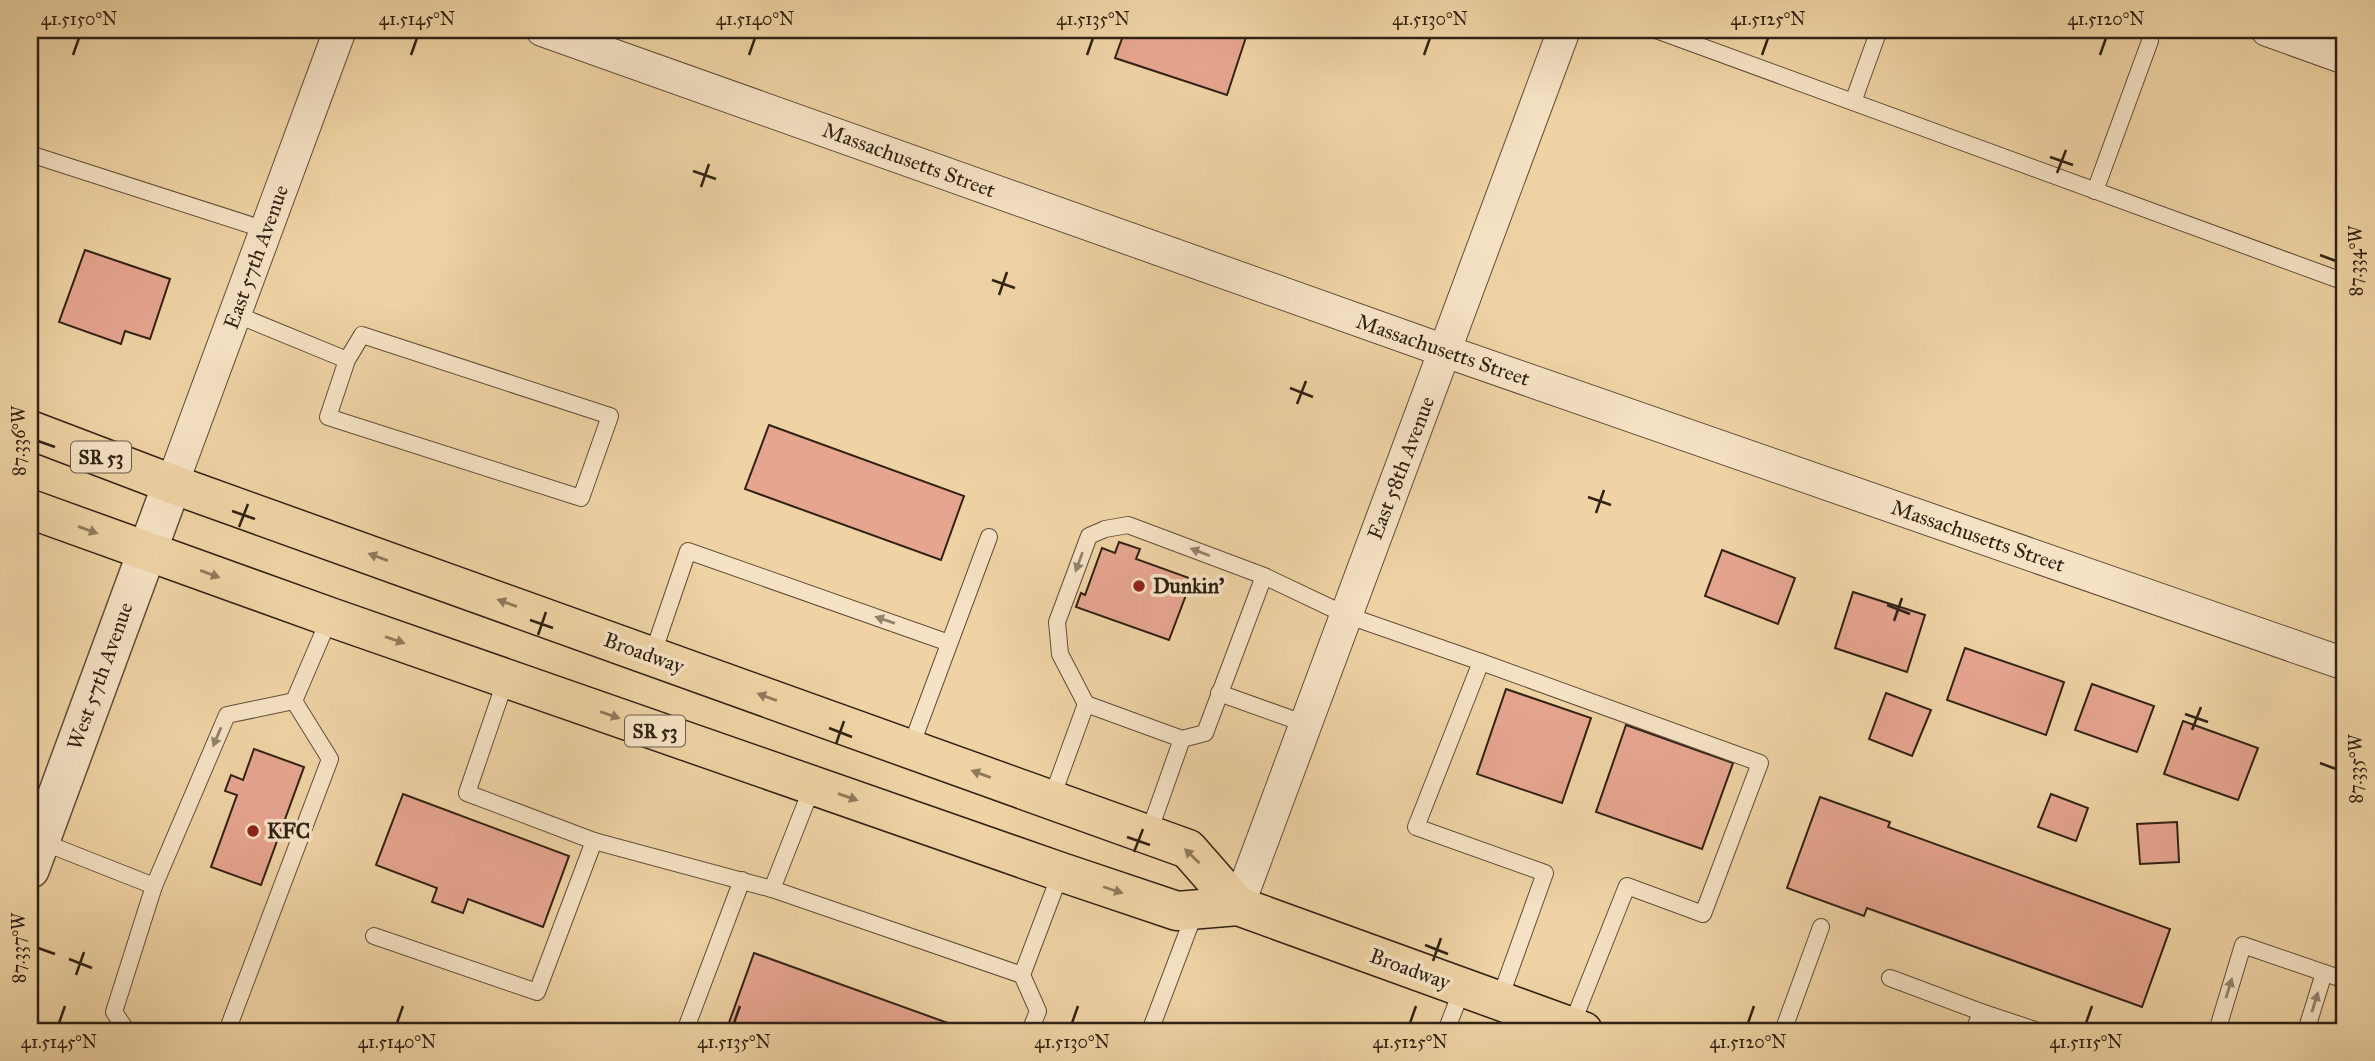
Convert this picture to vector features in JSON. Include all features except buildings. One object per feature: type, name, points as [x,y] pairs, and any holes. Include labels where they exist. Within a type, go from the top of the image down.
[{"type":"main road","name":"Broadway","points":[[30,430],[172,484],[1188,849],[1237,906]]},
{"type":"main road","name":"Broadway","points":[[30,509],[506,679],[1177,911],[1237,906],[1577,1029]]},
{"type":"street","name":"East 57th Avenue","points":[[172,484],[340,30]]},
{"type":"street","name":"Massachusetts Street","points":[[542,30],[1445,351],[2345,664]]},
{"type":"street","name":"East 58th Avenue","points":[[1237,906],[1564,30]]},
{"type":"street","points":[[2267,30],[2345,58]]},
{"type":"street","name":"West 57th Avenue","points":[[35,855],[172,484]]},
{"type":"lane","points":[[1656,30],[2345,282]]},
{"type":"lane","points":[[1853,102],[1879,30]]},
{"type":"lane","points":[[2095,191],[2150,41]]},
{"type":"lane","points":[[30,154],[266,230]]},
{"type":"lane","points":[[235,314],[347,360]]},
{"type":"lane","points":[[362,335],[610,416],[581,498],[328,417],[347,360],[362,335]]},
{"type":"lane","points":[[1264,576],[1205,733],[1182,739],[1086,704],[1060,654],[1057,622],[1089,536],[1105,529],[1128,525],[1264,576],[1346,615],[1760,762],[1703,914],[1627,886],[1577,1029]]},
{"type":"lane","points":[[910,749],[989,537]]},
{"type":"lane","points":[[652,656],[688,551],[949,643]]},
{"type":"lane","points":[[294,701],[330,617]]},
{"type":"lane","points":[[1481,662],[1416,827],[1545,873],[1499,1001]]},
{"type":"lane","points":[[506,679],[467,793],[594,841],[772,888],[1022,975]]},
{"type":"lane","points":[[1219,693],[1306,724]]},
{"type":"lane","points":[[127,1031],[114,1012],[154,886],[227,715],[294,701]]},
{"type":"lane","points":[[227,1031],[330,759],[294,701]]},
{"type":"lane","points":[[1051,800],[1086,704]]},
{"type":"lane","points":[[1148,835],[1182,739]]},
{"type":"lane","points":[[772,888],[813,785]]},
{"type":"lane","points":[[374,936],[537,992],[594,841]]},
{"type":"lane","points":[[35,855],[154,886]]},
{"type":"lane","points":[[1030,1031],[1038,1011],[1022,975],[1061,872]]},
{"type":"lane","points":[[685,1031],[742,880]]},
{"type":"lane","points":[[1150,1031],[1196,910]]},
{"type":"lane","points":[[1783,1031],[1821,927]]},
{"type":"lane","points":[[2217,1031],[2243,945],[2345,980]]},
{"type":"lane","points":[[2306,1031],[2324,973]]},
{"type":"lane","points":[[1890,978],[2038,1031]]},
{"type":"lane","points":[[1446,1031],[1463,988]]},
{"type":"lane","points":[[1974,1031],[1981,1012]]},
{"type":"place","name":"Dunkin'","points":[[1139,586]]},
{"type":"place","name":"KFC","points":[[253,831]]}]
